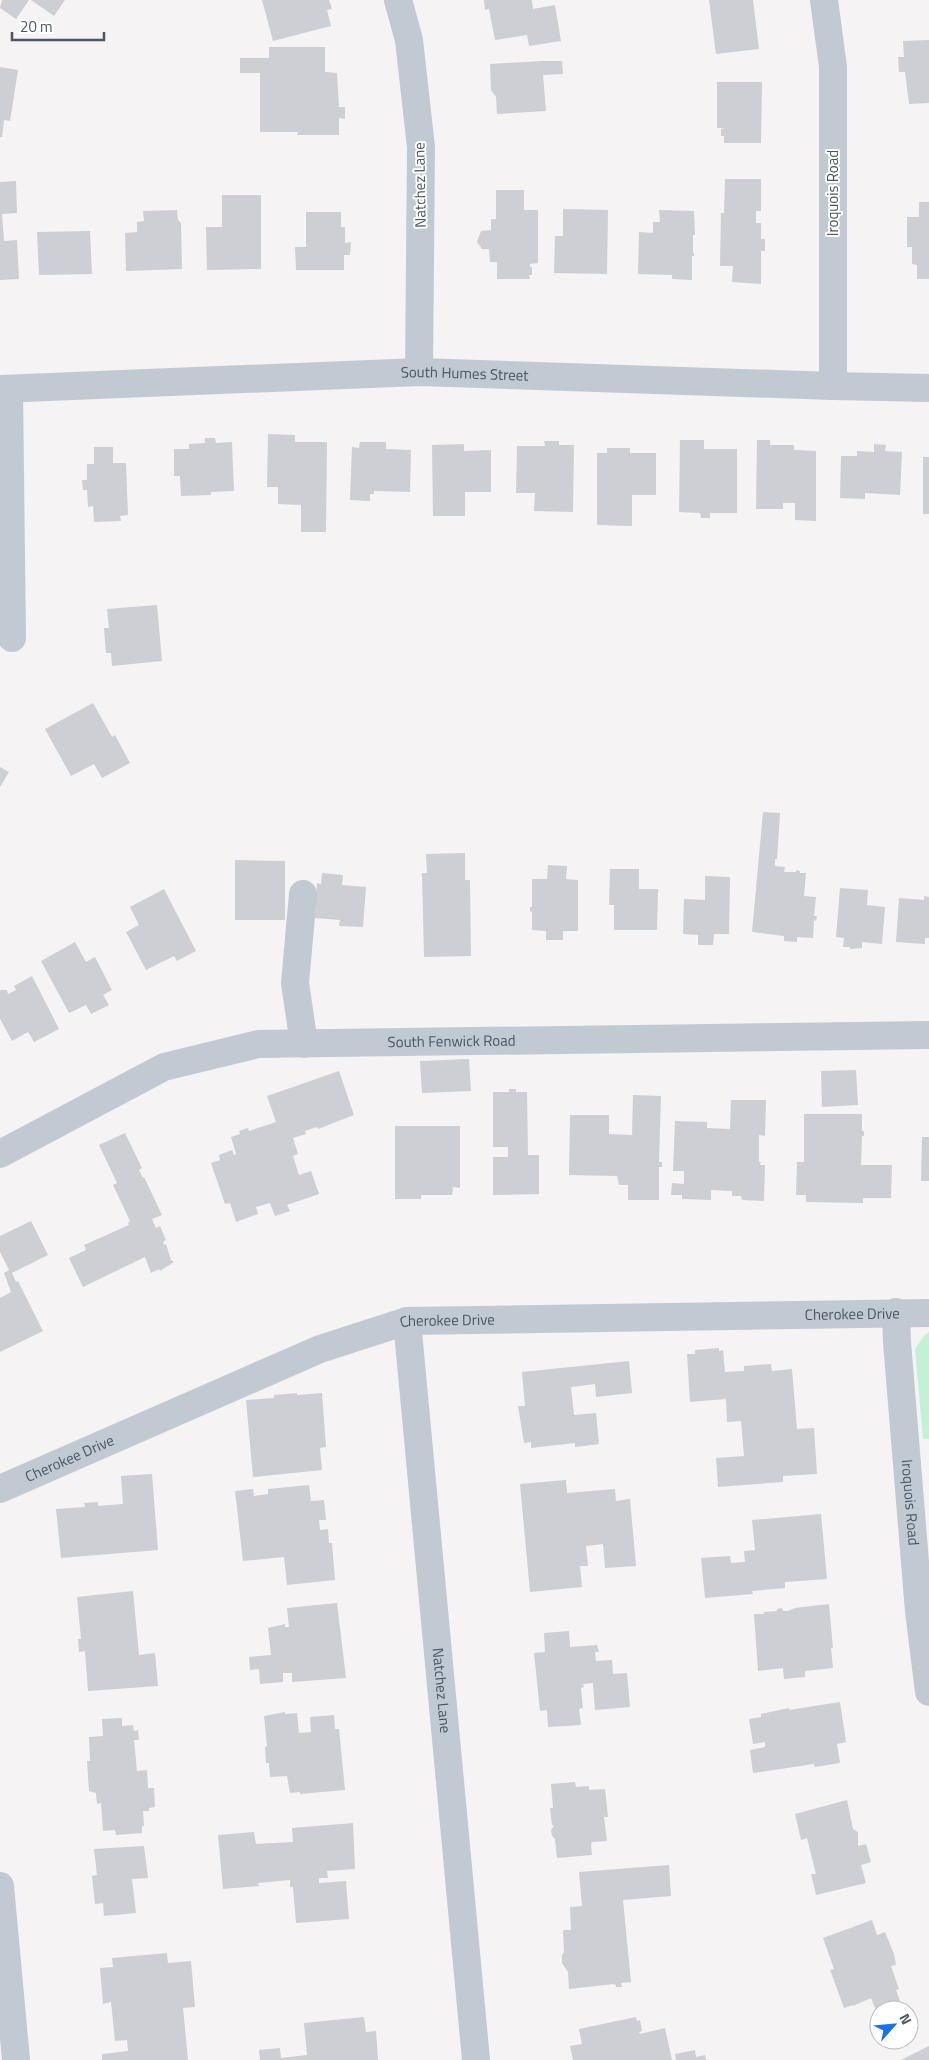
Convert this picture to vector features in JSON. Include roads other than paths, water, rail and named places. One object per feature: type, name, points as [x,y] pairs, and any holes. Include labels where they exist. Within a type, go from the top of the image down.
[{"type":"street","name":"Natchez Lane","points":[[398,0],[409,40],[421,147],[420,372]]},
{"type":"street","name":"Iroquois Road","points":[[824,0],[833,67],[833,386]]},
{"type":"street","name":"South Humes Street","points":[[5,389],[420,372],[929,388]]},
{"type":"street","points":[[5,389],[12,638]]},
{"type":"street","points":[[303,894],[296,982],[304,1044]]},
{"type":"street","name":"South Fenwick Road","points":[[0,1154],[164,1067],[258,1044],[929,1035]]},
{"type":"street","name":"Iroquois Road","points":[[896,1312],[919,1611],[929,1692]]},
{"type":"street","name":"Cherokee Drive","points":[[0,1489],[320,1349],[407,1321],[929,1312]]},
{"type":"street","name":"Natchez Lane","points":[[407,1321],[476,2060]]},
{"type":"street","points":[[0,1886],[16,2060]]}]
